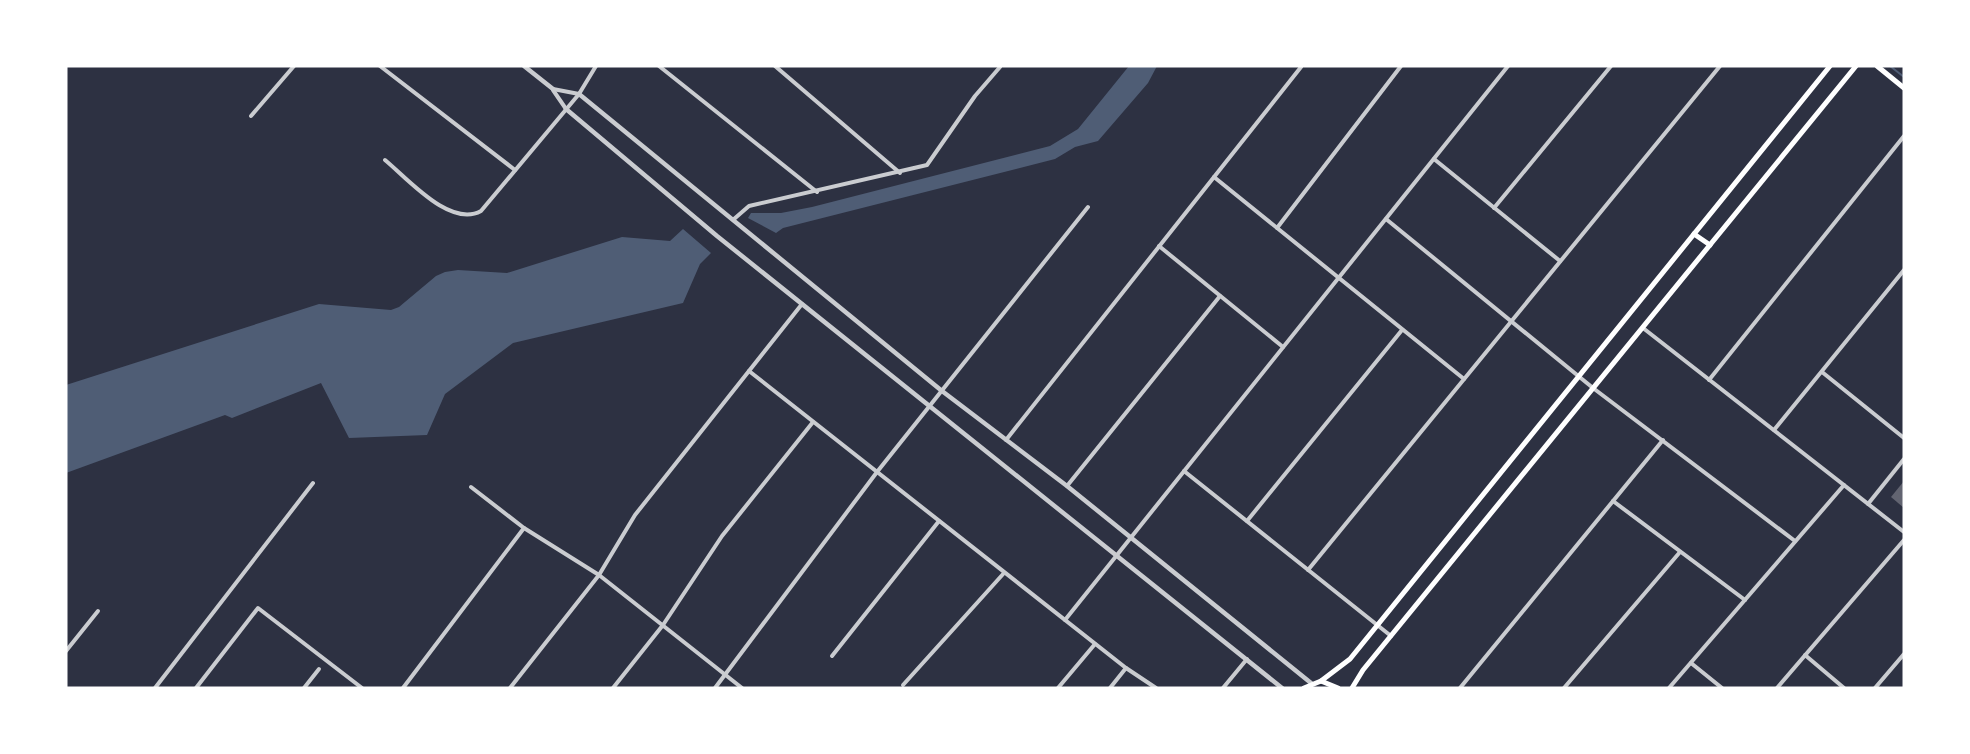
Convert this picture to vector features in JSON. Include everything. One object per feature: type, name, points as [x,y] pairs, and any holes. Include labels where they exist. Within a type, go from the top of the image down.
[{"type":"main road","points":[[1304,688],[1311,683],[1321,681],[1350,659],[1830,66]]},
{"type":"main road","points":[[1352,688],[1391,636],[1856,66]]},
{"type":"main road","points":[[1877,66],[1904,88]]},
{"type":"main road","points":[[1694,234],[1710,245]]},
{"type":"main road","points":[[1321,681],[1338,688]]},
{"type":"street","points":[[250,116],[294,66]]},
{"type":"street","points":[[380,66],[515,170]]},
{"type":"street","points":[[524,66],[553,89],[567,109],[717,236],[1282,688]]},
{"type":"street","points":[[385,160],[439,205],[455,214],[465,217],[481,212],[579,94],[596,66]]},
{"type":"street","points":[[658,66],[817,192]]},
{"type":"street","points":[[775,66],[900,173]]},
{"type":"street","points":[[1277,228],[1401,66]]},
{"type":"street","points":[[1065,621],[1508,66]]},
{"type":"street","points":[[1494,208],[1611,66]]},
{"type":"street","points":[[1308,570],[1720,66]]},
{"type":"street","points":[[734,219],[749,206],[927,165],[975,96],[1000,67]]},
{"type":"street","points":[[1006,440],[1301,67]]},
{"type":"street","points":[[553,89],[579,94],[942,391],[1067,486],[1311,683]]},
{"type":"street","points":[[1710,380],[1904,136]]},
{"type":"street","points":[[1434,159],[1560,261]]},
{"type":"street","points":[[1214,177],[1464,379]]},
{"type":"street","points":[[715,688],[877,472],[1088,207]]},
{"type":"street","points":[[1386,219],[1593,388],[1795,541]]},
{"type":"street","points":[[1159,246],[1283,347]]},
{"type":"street","points":[[1774,430],[1904,270]]},
{"type":"street","points":[[1067,486],[1220,296]]},
{"type":"street","points":[[510,688],[599,575],[635,515],[802,304]]},
{"type":"street","points":[[1643,328],[1904,532]]},
{"type":"street","points":[[1247,521],[1402,330]]},
{"type":"street","points":[[749,371],[1065,621],[1156,688]]},
{"type":"street","points":[[1822,372],[1904,438]]},
{"type":"street","points":[[613,688],[663,626],[722,536],[813,422]]},
{"type":"street","points":[[1460,688],[1662,441]]},
{"type":"street","points":[[1868,504],[1904,459]]},
{"type":"street","points":[[1184,471],[1391,636]]},
{"type":"street","points":[[155,688],[313,483]]},
{"type":"street","points":[[1669,688],[1844,485]]},
{"type":"street","points":[[471,487],[524,528],[599,575],[742,688]]},
{"type":"street","points":[[1613,501],[1745,600]]},
{"type":"street","points":[[832,656],[939,521]]},
{"type":"street","points":[[403,688],[524,528]]},
{"type":"street","points":[[1777,688],[1904,540]]},
{"type":"street","points":[[1564,688],[1680,552]]},
{"type":"street","points":[[903,685],[1004,573]]},
{"type":"street","points":[[196,688],[258,608],[362,688]]},
{"type":"street","points":[[66,651],[98,611]]},
{"type":"street","points":[[1058,688],[1095,644]]},
{"type":"street","points":[[1875,688],[1904,654]]},
{"type":"street","points":[[1805,655],[1844,688]]},
{"type":"street","points":[[1223,688],[1247,659]]},
{"type":"street","points":[[1691,663],[1722,688]]},
{"type":"street","points":[[1110,688],[1126,668]]},
{"type":"street","points":[[304,688],[319,669]]},
{"type":"water","points":[[1129,66],[1157,66],[1148,83],[1098,141],[1075,147],[1055,159],[783,228],[776,233],[748,218],[751,213],[781,213],[812,207],[1050,146],[1078,129]]},
{"type":"water","points":[[683,229],[711,253],[700,264],[683,303],[513,343],[445,394],[427,435],[349,438],[321,383],[232,418],[225,415],[66,473],[66,385],[319,304],[391,310],[399,307],[436,276],[445,272],[458,270],[507,273],[622,237],[670,241]]},
{"type":"building","points":[[1904,481],[1904,508],[1891,497]]},
{"type":"waterway","points":[[1890,66],[1904,77]]}]
